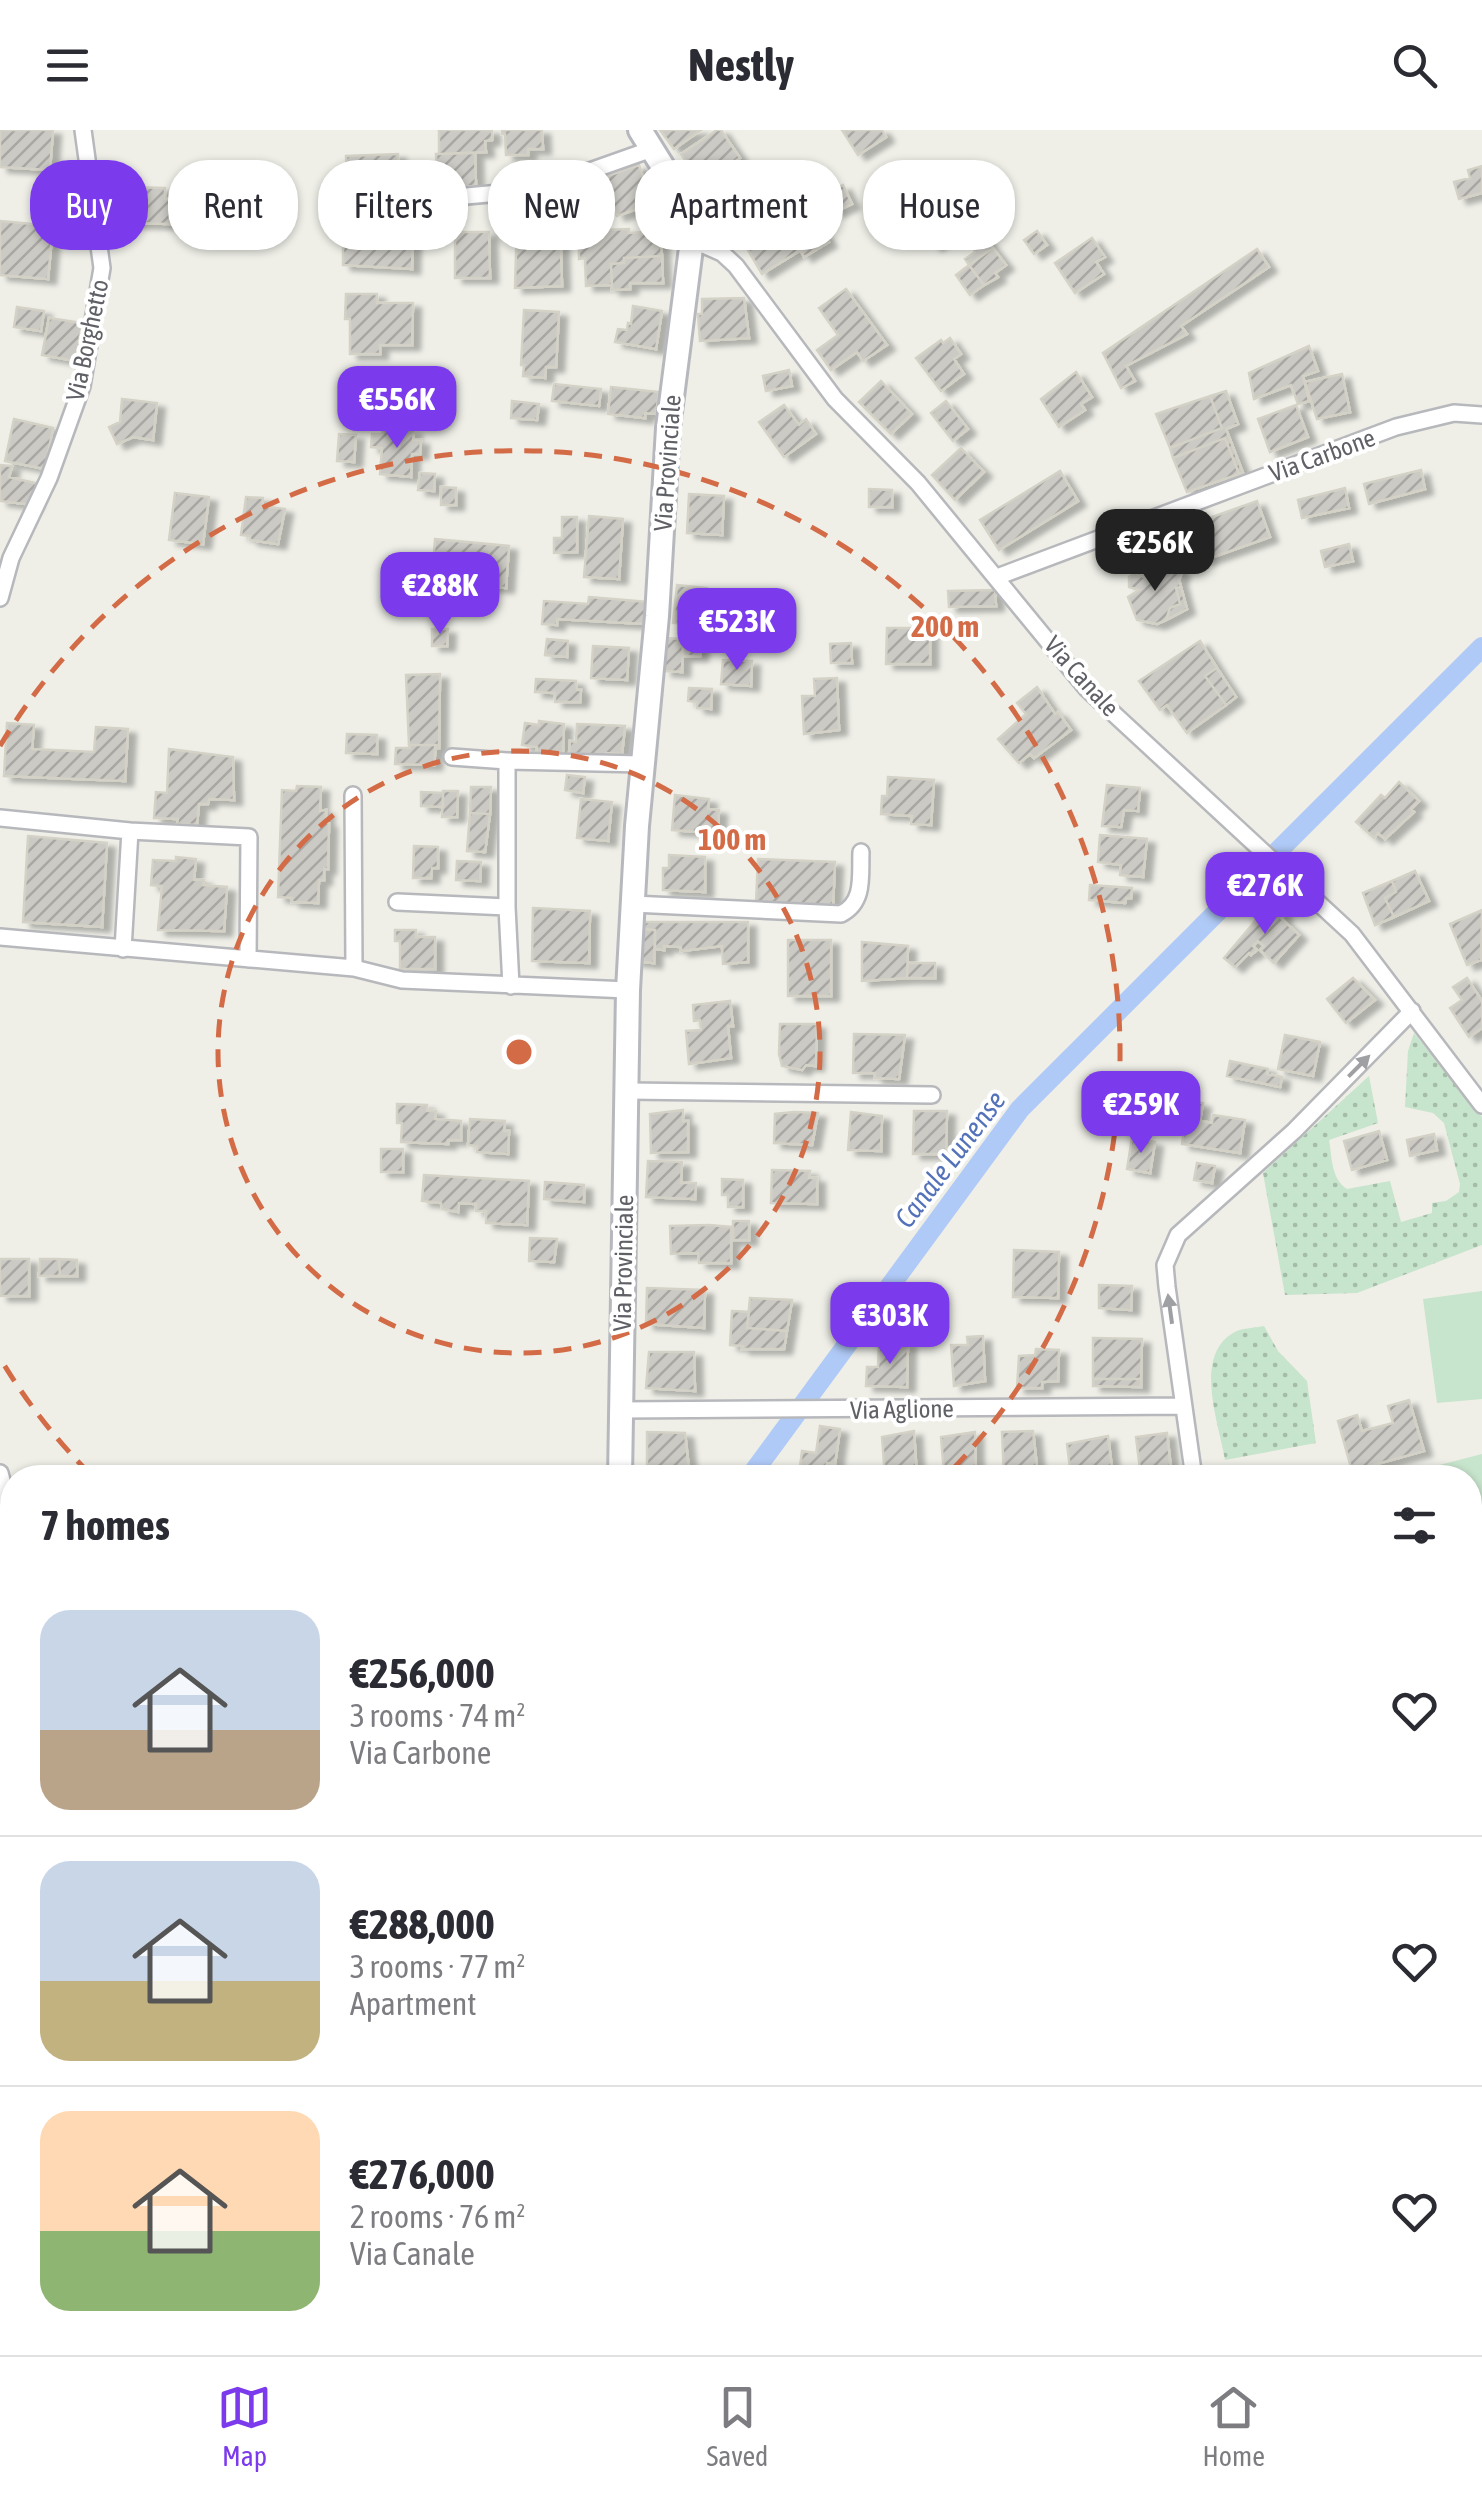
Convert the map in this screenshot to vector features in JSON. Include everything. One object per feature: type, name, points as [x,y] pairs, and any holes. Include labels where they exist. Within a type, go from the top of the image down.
[{"type":"street","name":"Via Borghetto","points":[[0,598],[11,558],[49,478],[82,386],[102,268],[83,130]]},
{"type":"street","points":[[468,196],[512,192],[570,178],[646,139]]},
{"type":"street","name":"Via Provinciale","points":[[620,1465],[628,990],[668,428],[691,250]]},
{"type":"street","name":"Via Canale","points":[[715,250],[736,266],[835,399],[918,483],[1088,688],[1352,934],[1482,1105]]},
{"type":"street","name":"Via Carbone","points":[[997,577],[1396,428],[1454,414],[1482,415]]},
{"type":"street","points":[[452,756],[642,764]]},
{"type":"street","points":[[507,761],[507,907],[512,986]]},
{"type":"street","points":[[353,794],[354,968]]},
{"type":"street","points":[[0,818],[249,837],[248,959]]},
{"type":"street","points":[[124,949],[130,830]]},
{"type":"street","points":[[633,904],[841,914],[854,908],[859,899],[860,852]]},
{"type":"street","points":[[397,902],[507,907]]},
{"type":"street","points":[[0,937],[354,968],[402,980],[628,990]]},
{"type":"street","points":[[1192,1465],[1165,1265],[1170,1249],[1191,1222],[1294,1131],[1412,1012]]},
{"type":"street","points":[[628,1091],[932,1096]]},
{"type":"street","name":"Via Aglione","points":[[621,1410],[1184,1406]]},
{"type":"green space","points":[[1414,1033],[1482,1117],[1482,1245],[1357,1293],[1285,1295],[1263,1173],[1369,1076],[1378,1123],[1329,1140],[1338,1180],[1347,1189],[1390,1181],[1401,1222],[1432,1213],[1432,1203],[1446,1201],[1459,1192],[1444,1123],[1433,1113],[1405,1107],[1408,1051]]},
{"type":"green space","points":[[1482,1291],[1482,1399],[1437,1403],[1423,1299]]},
{"type":"green space","points":[[1264,1326],[1278,1351],[1307,1381],[1316,1443],[1225,1460],[1212,1392],[1214,1358],[1233,1333]]},
{"type":"green space","points":[[1482,1454],[1482,1465],[1439,1465]]},
{"type":"building","points":[[0,130],[53,130],[51,160],[30,160],[30,169],[0,167]]},
{"type":"building","points":[[439,130],[492,130],[492,140],[485,141],[486,152],[439,154]]},
{"type":"building","points":[[502,130],[542,130],[543,149],[528,149],[528,155],[506,155]]},
{"type":"building","points":[[660,130],[701,130],[674,149]]},
{"type":"building","points":[[721,130],[740,158],[685,160],[681,154]]},
{"type":"building","points":[[842,130],[882,130],[886,137],[858,155]]},
{"type":"building","points":[[475,153],[476,186],[468,186],[468,160],[436,160],[436,154]]},
{"type":"building","points":[[398,154],[398,160],[346,160],[346,156]]},
{"type":"building","points":[[635,166],[635,210],[617,216],[615,210],[615,173]]},
{"type":"building","points":[[1482,166],[1482,193],[1459,199],[1454,182],[1470,178],[1468,170]]},
{"type":"building","points":[[843,185],[852,204],[843,208]]},
{"type":"building","points":[[148,188],[165,188],[168,224],[148,223]]},
{"type":"building","points":[[0,221],[30,224],[30,250],[51,250],[48,279],[0,275]]},
{"type":"building","points":[[615,230],[635,233],[635,250],[662,250],[662,256],[624,258],[624,263],[611,264],[612,285],[586,286],[585,258],[579,259],[579,250],[615,250]]},
{"type":"building","points":[[1037,231],[1047,245],[1034,254],[1024,240]]},
{"type":"building","points":[[468,232],[488,232],[490,278],[455,278],[455,250],[468,250]]},
{"type":"building","points":[[1092,238],[1105,257],[1096,262],[1104,274],[1075,293],[1055,263]]},
{"type":"building","points":[[1257,249],[1269,267],[1181,326],[1187,334],[1126,366],[1135,381],[1121,388],[1103,353]]},
{"type":"building","points":[[343,250],[412,250],[412,269],[343,265]]},
{"type":"building","points":[[516,250],[561,250],[562,286],[515,288]]},
{"type":"building","points":[[748,250],[798,250],[799,251],[762,274]]},
{"type":"building","points":[[990,250],[969,265],[965,259],[975,252]]},
{"type":"building","points":[[995,250],[1006,265],[995,273],[998,277],[984,285],[969,265]]},
{"type":"building","points":[[662,256],[663,283],[630,283],[630,289],[612,290],[611,264],[624,263],[624,258]]},
{"type":"building","points":[[969,265],[984,285],[970,295],[956,275]]},
{"type":"building","points":[[846,289],[887,345],[863,361],[857,352],[831,370],[817,350],[838,335],[819,308]]},
{"type":"building","points":[[346,294],[377,294],[377,303],[413,303],[412,345],[380,345],[380,354],[350,354]]},
{"type":"building","points":[[744,298],[749,338],[700,341],[698,314],[702,314],[702,299]]},
{"type":"building","points":[[633,306],[662,311],[656,349],[615,342],[618,329],[627,330],[628,323],[631,324]]},
{"type":"building","points":[[17,307],[44,311],[41,331],[14,327]]},
{"type":"building","points":[[524,310],[559,312],[556,367],[546,367],[545,378],[523,376]]},
{"type":"building","points":[[49,318],[82,323],[76,361],[42,355]]},
{"type":"building","points":[[950,338],[961,354],[954,359],[964,374],[941,391],[916,358]]},
{"type":"building","points":[[1309,346],[1318,371],[1303,376],[1309,401],[1298,404],[1291,385],[1254,399],[1249,373]]},
{"type":"building","points":[[789,370],[792,386],[766,391],[763,376]]},
{"type":"building","points":[[1076,372],[1092,397],[1081,404],[1085,410],[1059,427],[1041,399]]},
{"type":"building","points":[[1342,374],[1350,412],[1317,419],[1305,382]]},
{"type":"building","points":[[881,381],[912,414],[891,434],[859,402]]},
{"type":"building","points":[[554,384],[601,389],[599,406],[552,401]]},
{"type":"building","points":[[611,387],[659,392],[656,414],[645,413],[645,418],[608,414]]},
{"type":"building","points":[[1226,391],[1238,424],[1226,429],[1243,473],[1239,474],[1225,438],[1173,458],[1170,448],[1222,428],[1210,396]]},
{"type":"building","points":[[1210,396],[1222,428],[1170,448],[1156,414]]},
{"type":"building","points":[[122,399],[157,403],[153,440],[133,437],[117,444],[109,427],[120,422]]},
{"type":"building","points":[[512,401],[539,404],[537,420],[511,418]]},
{"type":"building","points":[[946,401],[968,429],[953,441],[931,413]]},
{"type":"building","points":[[784,405],[799,425],[806,419],[816,434],[784,457],[759,422]]},
{"type":"building","points":[[1296,405],[1308,437],[1270,452],[1258,419]]},
{"type":"building","points":[[14,419],[53,428],[45,469],[5,461]]},
{"type":"building","points":[[383,428],[414,430],[413,440],[421,440],[420,454],[412,454],[411,477],[380,474],[382,448],[371,447],[372,434],[382,434]]},
{"type":"building","points":[[339,434],[356,435],[354,462],[337,461]]},
{"type":"building","points":[[1225,438],[1239,474],[1187,492],[1173,458]]},
{"type":"building","points":[[961,448],[984,472],[955,500],[932,475]]},
{"type":"building","points":[[0,465],[12,466],[9,477],[39,484],[33,505],[0,501]]},
{"type":"building","points":[[1421,470],[1425,489],[1369,504],[1364,484]]},
{"type":"building","points":[[1060,471],[1078,501],[999,550],[980,520]]},
{"type":"building","points":[[420,473],[435,474],[434,491],[418,490]]},
{"type":"building","points":[[441,487],[456,488],[456,505],[441,505]]},
{"type":"building","points":[[1345,488],[1349,508],[1302,518],[1298,500]]},
{"type":"building","points":[[869,489],[892,490],[892,507],[869,507]]},
{"type":"building","points":[[175,493],[209,497],[203,544],[169,540]]},
{"type":"building","points":[[689,494],[724,496],[722,535],[687,533]]},
{"type":"building","points":[[246,497],[263,498],[262,506],[285,509],[278,544],[241,535]]},
{"type":"building","points":[[1257,501],[1270,537],[1205,560],[1192,524]]},
{"type":"building","points":[[589,516],[623,519],[619,579],[584,577]]},
{"type":"building","points":[[562,517],[577,517],[577,552],[554,553],[554,538],[562,538]]},
{"type":"building","points":[[435,539],[509,546],[506,588],[477,586],[478,573],[472,573],[472,569],[433,566]]},
{"type":"building","points":[[1349,544],[1353,561],[1325,567],[1321,551]]},
{"type":"building","points":[[1173,563],[1182,573],[1181,587],[1176,588],[1180,604],[1170,608],[1166,620],[1157,624],[1137,620],[1128,597],[1139,590],[1129,587],[1129,577],[1135,573],[1146,578],[1151,570]]},
{"type":"building","points":[[677,585],[707,588],[704,626],[673,623]]},
{"type":"building","points":[[1181,587],[1187,609],[1166,620],[1170,608],[1180,604],[1176,588]]},
{"type":"building","points":[[995,590],[996,606],[949,607],[948,591]]},
{"type":"building","points":[[589,597],[647,602],[645,624],[557,619],[557,625],[542,624],[544,601],[588,604]]},
{"type":"building","points":[[887,628],[930,628],[930,664],[886,664]]},
{"type":"building","points":[[432,629],[448,629],[447,646],[432,646]]},
{"type":"building","points":[[665,638],[683,639],[682,672],[664,671]]},
{"type":"building","points":[[547,639],[568,641],[567,657],[545,655]]},
{"type":"building","points":[[683,639],[701,640],[700,656],[683,656]]},
{"type":"building","points":[[1200,641],[1217,668],[1205,676],[1226,705],[1187,733],[1167,705],[1160,710],[1139,681]]},
{"type":"building","points":[[851,643],[852,663],[831,663],[830,644]]},
{"type":"building","points":[[593,646],[629,648],[627,680],[591,678]]},
{"type":"building","points":[[723,660],[752,661],[751,686],[721,684]]},
{"type":"building","points":[[1217,668],[1236,697],[1226,705],[1205,676]]},
{"type":"building","points":[[440,674],[439,748],[409,745],[406,675]]},
{"type":"building","points":[[837,678],[839,730],[804,734],[802,696],[815,696],[814,679]]},
{"type":"building","points":[[536,679],[576,681],[577,690],[581,690],[580,702],[555,702],[555,693],[535,692]]},
{"type":"building","points":[[1037,687],[1071,730],[1034,758],[1030,754],[1019,763],[998,739],[1026,714],[1017,703]]},
{"type":"building","points":[[689,688],[712,689],[711,709],[697,708],[697,702],[688,701]]},
{"type":"building","points":[[539,721],[564,724],[563,753],[537,753],[537,747],[522,745],[525,723],[539,725]]},
{"type":"building","points":[[7,723],[34,725],[32,749],[94,752],[96,727],[128,729],[125,781],[4,776]]},
{"type":"building","points":[[577,724],[625,726],[622,754],[606,753],[605,761],[578,759],[579,754],[569,754],[570,741],[576,742]]},
{"type":"building","points":[[347,734],[377,735],[377,754],[346,753]]},
{"type":"building","points":[[409,745],[436,745],[434,765],[395,764],[396,748],[410,748]]},
{"type":"building","points":[[169,749],[233,757],[234,800],[209,799],[208,804],[199,804],[197,825],[154,818],[156,792],[167,793]]},
{"type":"building","points":[[567,775],[585,777],[583,793],[565,790]]},
{"type":"building","points":[[888,777],[934,780],[931,825],[911,824],[912,816],[881,814]]},
{"type":"building","points":[[1399,782],[1419,801],[1411,809],[1414,812],[1385,839],[1378,833],[1374,838],[1356,822]]},
{"type":"building","points":[[1107,785],[1140,788],[1138,811],[1124,810],[1121,827],[1102,826]]},
{"type":"building","points":[[297,786],[321,787],[320,811],[326,810],[329,823],[328,869],[324,869],[324,880],[319,880],[318,903],[278,897],[282,790],[296,791]]},
{"type":"building","points":[[471,787],[491,787],[490,814],[470,813]]},
{"type":"building","points":[[443,791],[458,791],[457,817],[442,817]]},
{"type":"building","points":[[421,792],[443,793],[443,807],[421,806]]},
{"type":"building","points":[[675,795],[709,799],[708,809],[719,810],[718,829],[672,830]]},
{"type":"building","points":[[581,799],[612,802],[608,841],[577,838]]},
{"type":"building","points":[[470,813],[490,814],[485,852],[467,851]]},
{"type":"building","points":[[1100,835],[1147,839],[1143,877],[1120,875],[1121,865],[1098,862]]},
{"type":"building","points":[[28,836],[107,843],[102,927],[23,922]]},
{"type":"building","points":[[414,846],[438,847],[438,868],[432,868],[431,878],[413,878]]},
{"type":"building","points":[[669,855],[705,857],[705,892],[663,890],[663,868],[669,868]]},
{"type":"building","points":[[176,857],[196,859],[194,880],[204,880],[203,885],[227,887],[224,931],[158,930],[162,886],[151,885],[153,860],[176,861]]},
{"type":"building","points":[[758,859],[835,862],[833,905],[756,902]]},
{"type":"building","points":[[457,861],[481,862],[480,881],[456,880]]},
{"type":"building","points":[[1415,871],[1429,901],[1394,917],[1385,898],[1396,892],[1392,881]]},
{"type":"building","points":[[1392,881],[1396,892],[1385,898],[1394,917],[1375,925],[1363,893]]},
{"type":"building","points":[[1090,885],[1132,888],[1131,898],[1126,898],[1125,903],[1089,900]]},
{"type":"building","points":[[1271,902],[1299,935],[1274,963],[1260,950],[1264,946],[1258,941],[1253,946],[1257,950],[1235,967],[1224,958]]},
{"type":"building","points":[[533,908],[590,911],[589,963],[532,961]]},
{"type":"building","points":[[1482,910],[1481,960],[1467,965],[1450,924]]},
{"type":"building","points":[[644,922],[748,922],[748,962],[723,964],[722,946],[681,951],[681,947],[655,949],[655,930],[644,929]]},
{"type":"building","points":[[636,929],[655,930],[654,963],[634,961]]},
{"type":"building","points":[[395,930],[416,930],[416,937],[435,937],[435,969],[400,969],[400,941],[395,941]]},
{"type":"building","points":[[788,940],[831,940],[831,996],[788,996]]},
{"type":"building","points":[[862,942],[908,946],[907,978],[862,981]]},
{"type":"building","points":[[908,963],[935,963],[935,978],[907,978]]},
{"type":"building","points":[[1353,978],[1375,1000],[1346,1023],[1327,999]]},
{"type":"building","points":[[1467,978],[1482,1001],[1482,1028],[1469,1037],[1450,1008],[1462,1000],[1453,987]]},
{"type":"building","points":[[730,1001],[731,1058],[689,1064],[686,1031],[701,1030],[700,1020],[694,1021],[693,1005]]},
{"type":"building","points":[[780,1024],[817,1024],[816,1066],[806,1065],[802,1070],[782,1066]]},
{"type":"building","points":[[854,1034],[905,1035],[899,1079],[853,1073]]},
{"type":"building","points":[[1285,1035],[1320,1042],[1313,1076],[1278,1069]]},
{"type":"building","points":[[1230,1061],[1268,1069],[1267,1074],[1282,1077],[1280,1087],[1227,1076]]},
{"type":"building","points":[[1155,1098],[1203,1103],[1200,1121],[1212,1123],[1213,1115],[1245,1120],[1240,1153],[1182,1144],[1186,1116],[1154,1115]]},
{"type":"building","points":[[1132,1099],[1154,1100],[1153,1115],[1130,1113]]},
{"type":"building","points":[[397,1104],[427,1105],[427,1111],[436,1111],[435,1119],[461,1121],[461,1140],[448,1140],[448,1144],[401,1142]]},
{"type":"building","points":[[683,1110],[683,1121],[688,1121],[688,1152],[651,1153],[650,1114]]},
{"type":"building","points":[[914,1111],[947,1111],[946,1154],[913,1154]]},
{"type":"building","points":[[851,1112],[882,1116],[881,1151],[848,1150]]},
{"type":"building","points":[[818,1113],[812,1145],[774,1143],[775,1114]]},
{"type":"building","points":[[470,1119],[505,1121],[504,1131],[509,1131],[508,1154],[477,1152],[477,1146],[468,1145]]},
{"type":"building","points":[[1379,1131],[1387,1160],[1352,1170],[1344,1141]]},
{"type":"building","points":[[1434,1134],[1437,1150],[1410,1156],[1407,1140]]},
{"type":"building","points":[[1132,1138],[1155,1142],[1150,1173],[1127,1169]]},
{"type":"building","points":[[381,1149],[403,1149],[403,1172],[381,1172]]},
{"type":"building","points":[[648,1161],[682,1162],[681,1183],[696,1183],[695,1199],[646,1197]]},
{"type":"building","points":[[1197,1163],[1215,1166],[1212,1183],[1194,1180]]},
{"type":"building","points":[[772,1170],[810,1171],[809,1178],[817,1178],[817,1204],[771,1203]]},
{"type":"building","points":[[424,1175],[529,1181],[527,1225],[486,1223],[486,1211],[476,1211],[476,1204],[459,1203],[458,1212],[442,1209],[441,1203],[422,1201]]},
{"type":"building","points":[[722,1179],[743,1180],[743,1207],[728,1207],[728,1195],[722,1195]]},
{"type":"building","points":[[545,1182],[584,1185],[584,1202],[544,1199]]},
{"type":"building","points":[[733,1221],[749,1221],[749,1240],[733,1240]]},
{"type":"building","points":[[670,1226],[731,1227],[731,1263],[699,1263],[698,1253],[671,1254]]},
{"type":"building","points":[[530,1238],[557,1239],[554,1262],[529,1261]]},
{"type":"building","points":[[1014,1250],[1059,1252],[1058,1298],[1013,1297]]},
{"type":"building","points":[[0,1259],[29,1259],[29,1296],[0,1296]]},
{"type":"building","points":[[40,1259],[59,1259],[60,1276],[39,1276]]},
{"type":"building","points":[[59,1259],[77,1260],[77,1276],[60,1276]]},
{"type":"building","points":[[1099,1285],[1132,1286],[1131,1310],[1099,1308]]},
{"type":"building","points":[[647,1288],[705,1290],[704,1328],[646,1324]]},
{"type":"building","points":[[750,1298],[792,1300],[787,1331],[747,1328]]},
{"type":"building","points":[[732,1311],[749,1312],[747,1328],[787,1331],[784,1349],[742,1349],[743,1346],[730,1345]]},
{"type":"building","points":[[983,1336],[985,1381],[954,1386],[951,1345],[968,1345],[967,1337]]},
{"type":"building","points":[[1093,1338],[1142,1339],[1141,1379],[1093,1379]]},
{"type":"building","points":[[879,1343],[908,1343],[907,1387],[866,1386],[867,1367],[878,1367]]},
{"type":"building","points":[[1036,1349],[1059,1350],[1058,1381],[1042,1382],[1042,1388],[1017,1388],[1019,1356],[1035,1355]]},
{"type":"building","points":[[649,1352],[694,1352],[695,1391],[646,1388]]},
{"type":"building","points":[[1093,1379],[1141,1379],[1141,1387],[1093,1386]]},
{"type":"building","points":[[1409,1400],[1424,1451],[1374,1465],[1350,1465],[1338,1421],[1357,1415],[1362,1431],[1393,1423],[1388,1406]]},
{"type":"building","points":[[820,1426],[840,1429],[835,1464],[800,1465],[802,1451],[816,1453]]},
{"type":"building","points":[[914,1431],[916,1465],[884,1465],[882,1437]]},
{"type":"building","points":[[1033,1431],[1037,1465],[1003,1465],[1002,1432]]},
{"type":"building","points":[[647,1432],[685,1433],[689,1465],[647,1465]]},
{"type":"building","points":[[975,1432],[976,1465],[943,1465],[941,1437]]},
{"type":"building","points":[[1167,1433],[1171,1465],[1139,1465],[1136,1437]]},
{"type":"building","points":[[1108,1436],[1112,1465],[1070,1465],[1067,1444]]},
{"type":"waterway","name":"Canale Lunense","points":[[759,1465],[1020,1109],[1482,647]]}]
